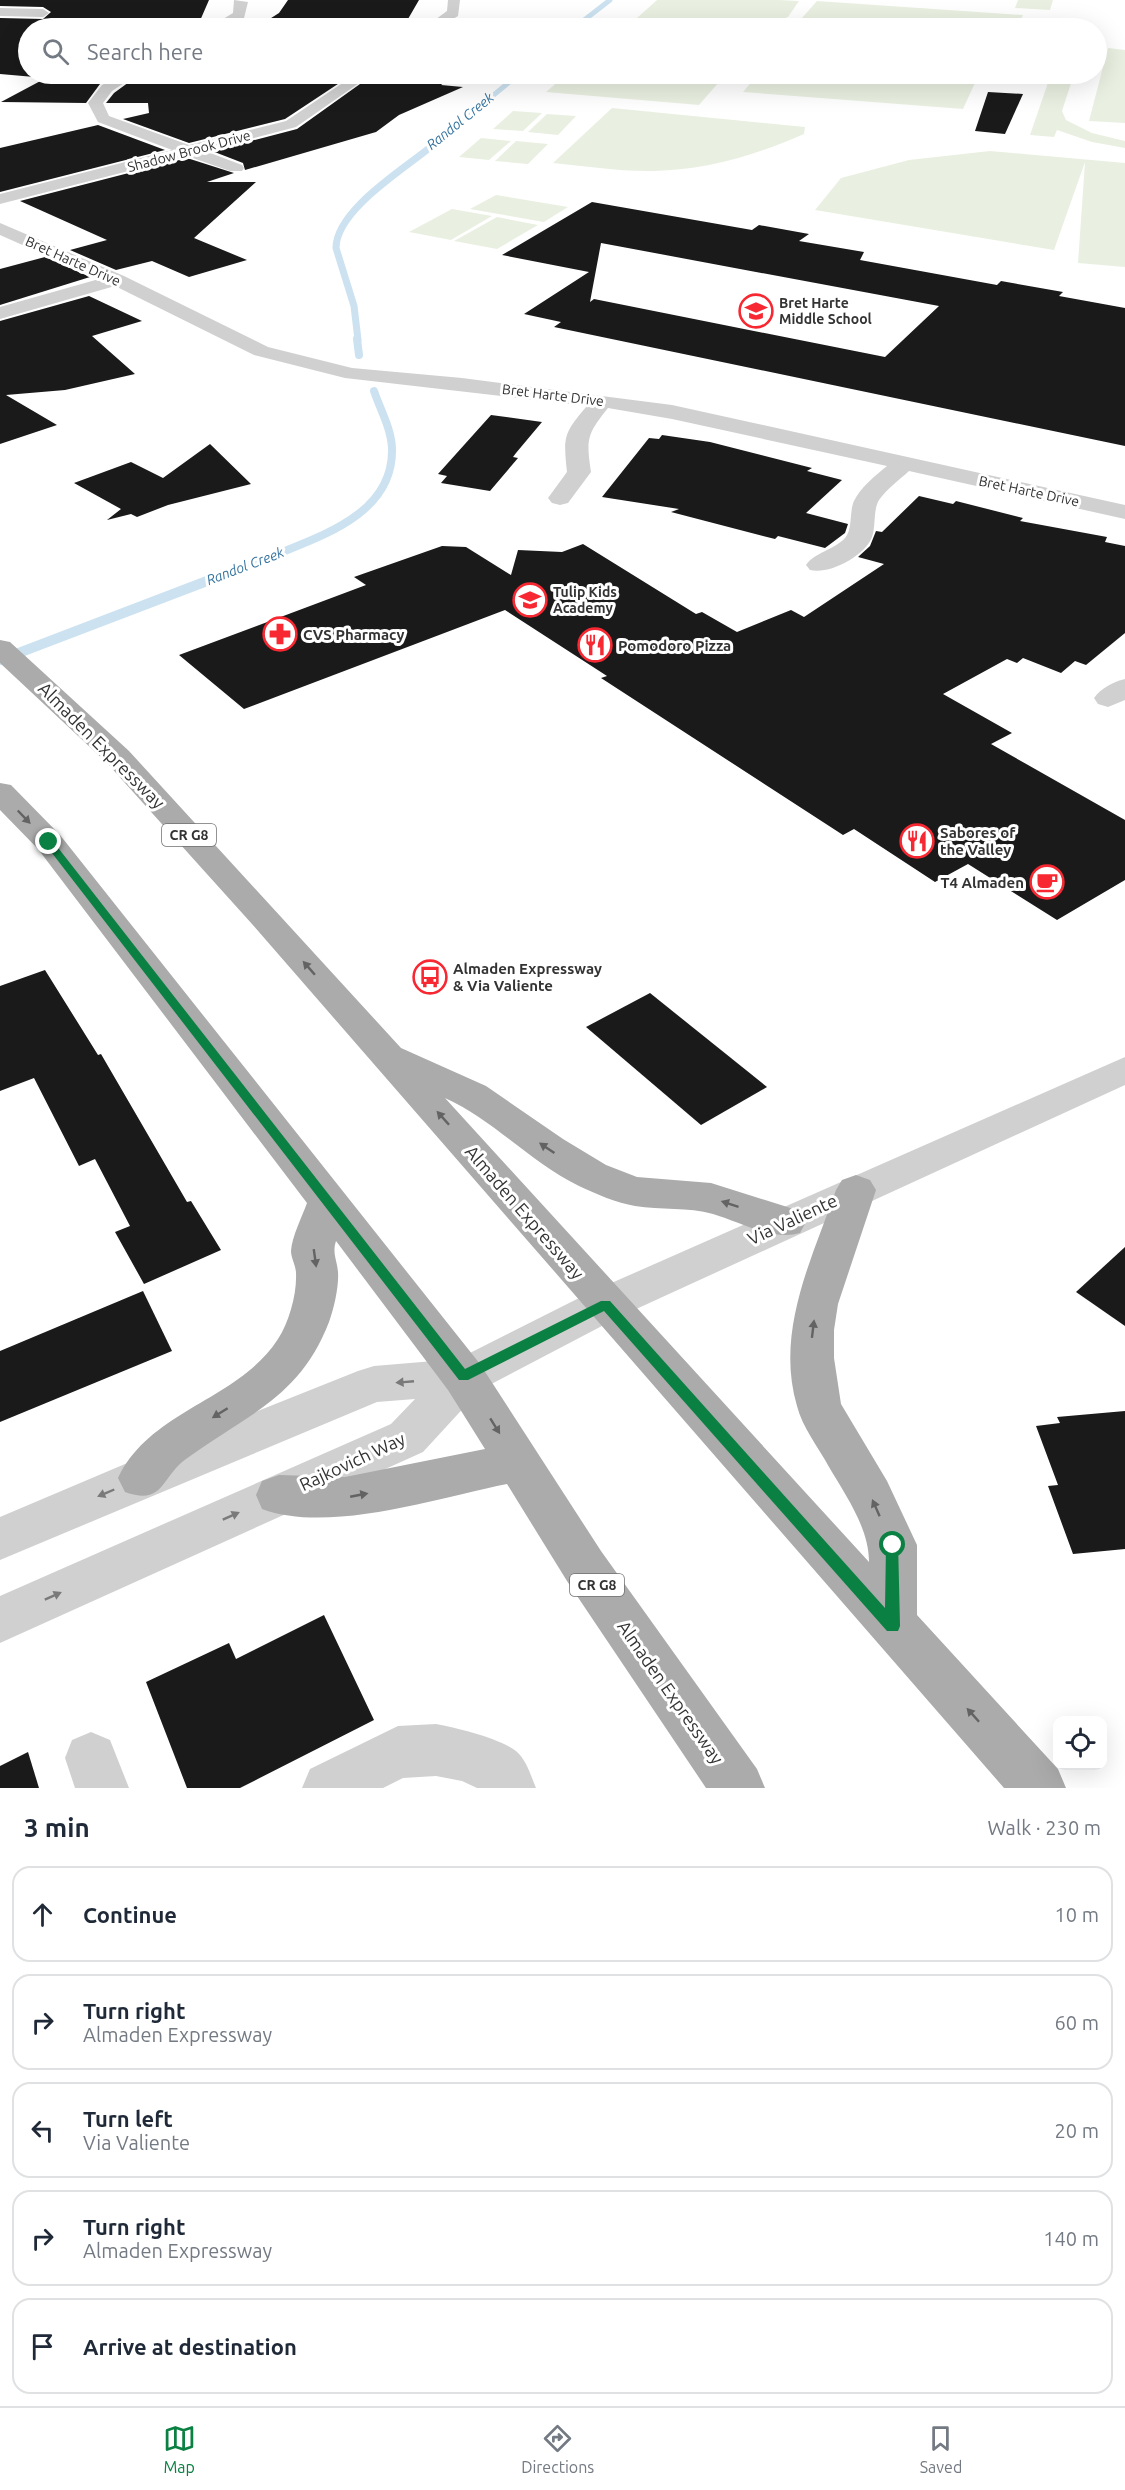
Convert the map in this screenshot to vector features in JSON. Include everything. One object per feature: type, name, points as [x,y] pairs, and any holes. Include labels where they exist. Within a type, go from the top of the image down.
[{"type":"main road","name":"Almaden Expressway","points":[[11,657],[118,757],[386,1054],[892,1626],[1039,1788]]},
{"type":"main road","name":"Almaden Expressway","points":[[0,792],[49,842],[464,1377],[584,1566],[738,1788]]},
{"type":"main road","points":[[386,1054],[473,1095],[549,1149],[592,1175],[634,1191],[711,1198],[786,1222]]},
{"type":"main road","points":[[856,1190],[817,1304],[812,1330],[812,1358],[819,1407],[870,1495],[893,1545],[892,1626]]},
{"type":"main road","points":[[141,1478],[167,1447],[246,1398],[293,1352],[308,1321],[314,1297],[317,1273],[312,1251],[327,1202]]},
{"type":"main road","points":[[279,1495],[345,1497],[517,1462]]},
{"type":"street","points":[[232,18],[238,15],[242,2],[240,0]]},
{"type":"street","points":[[445,18],[453,13],[454,0]]},
{"type":"street","points":[[0,12],[43,13]]},
{"type":"street","points":[[114,84],[107,88],[95,103],[103,119],[236,168]]},
{"type":"street","name":"Shadow Brook Drive","points":[[0,199],[291,124],[350,84]]},
{"type":"street","name":"Bret Harte Drive","points":[[0,228],[117,280],[261,351],[352,374],[603,400],[672,412],[1125,512]]},
{"type":"street","points":[[0,313],[117,280]]},
{"type":"street","points":[[560,498],[579,472],[575,443],[580,428],[603,400]]},
{"type":"street","points":[[819,566],[842,554],[859,538],[866,501],[883,481],[904,464]]},
{"type":"street","name":"Via Valiente","points":[[464,1377],[606,1304],[1125,1070]]},
{"type":"street","points":[[0,1539],[141,1478],[374,1384],[464,1377]]},
{"type":"street","name":"Rajkovich Way","points":[[0,1620],[407,1438],[464,1377]]},
{"type":"street","points":[[329,1788],[398,1752],[436,1750],[466,1756],[497,1770],[509,1788]]},
{"type":"green space","points":[[657,0],[799,1],[788,17],[784,18],[637,18]]},
{"type":"green space","points":[[1018,0],[1053,0],[1050,10],[1015,8]]},
{"type":"green space","points":[[817,1],[1023,15],[1022,18],[802,18]]},
{"type":"green space","points":[[1108,48],[1125,50],[1125,123],[1089,121],[1099,84],[1107,84]]},
{"type":"green space","points":[[555,84],[717,84],[699,105],[546,92]]},
{"type":"green space","points":[[750,84],[974,84],[963,109],[743,92]]},
{"type":"green space","points":[[1048,84],[1071,84],[1062,111],[1066,120],[1092,133],[1125,141],[1125,148],[1092,142],[1057,130],[1054,137],[1030,135]]},
{"type":"green space","points":[[612,108],[805,127],[804,134],[768,148],[731,160],[693,168],[642,171],[553,163]]},
{"type":"green space","points":[[513,111],[542,113],[523,131],[493,129]]},
{"type":"green space","points":[[547,114],[576,116],[558,135],[528,132]]},
{"type":"green space","points":[[481,138],[511,141],[489,160],[459,157]]},
{"type":"green space","points":[[516,141],[548,144],[528,164],[495,161]]},
{"type":"green space","points":[[990,151],[1125,163],[1125,267],[1078,263],[1085,162],[1054,250],[815,210],[841,178],[909,160]]},
{"type":"green space","points":[[496,195],[568,207],[544,222],[470,209]]},
{"type":"green space","points":[[452,209],[492,216],[451,240],[409,232]]},
{"type":"green space","points":[[497,217],[538,225],[497,249],[454,241]]},
{"type":"building","points":[[0,0],[209,0],[201,18],[44,18],[51,12],[43,7],[0,6]]},
{"type":"building","points":[[288,0],[419,0],[409,18],[271,18],[279,13]]},
{"type":"building","points":[[0,18],[18,18],[18,76],[0,74]]},
{"type":"building","points":[[35,84],[100,84],[86,103],[1,102]]},
{"type":"building","points":[[126,84],[338,84],[285,119],[189,143],[123,119],[149,113],[148,103],[106,103],[114,93]]},
{"type":"building","points":[[360,84],[442,84],[463,87],[399,115],[376,132],[245,170],[243,163],[212,151],[297,129]]},
{"type":"building","points":[[988,92],[1023,94],[1005,134],[975,131]]},
{"type":"building","points":[[98,125],[165,150],[0,192],[0,148]]},
{"type":"building","points":[[187,158],[234,173],[207,182],[256,182],[194,238],[247,260],[189,277],[152,261],[116,270],[70,250],[107,240],[20,201]]},
{"type":"building","points":[[592,202],[752,230],[759,225],[809,234],[799,241],[864,252],[860,260],[997,285],[1001,281],[1063,292],[1059,296],[1125,308],[1125,446],[554,327],[561,322],[524,314],[589,272],[502,255]],"holes":[[[601,243],[939,306],[885,357],[594,299],[590,302]]]},
{"type":"building","points":[[45,257],[90,277],[0,305],[0,269]]},
{"type":"building","points":[[89,296],[142,321],[92,336],[135,374],[65,390],[6,395],[57,425],[0,444],[0,321]]},
{"type":"building","points":[[491,415],[542,422],[513,457],[518,458],[490,491],[441,483],[447,476],[438,474]]},
{"type":"building","points":[[662,435],[710,442],[812,468],[807,471],[842,480],[806,513],[848,524],[845,533],[825,548],[778,536],[775,539],[671,512],[679,509],[602,497],[649,438],[659,439]]},
{"type":"building","points":[[210,444],[251,484],[168,505],[137,517],[131,514],[107,520],[121,509],[74,483],[131,462],[163,478]]},
{"type":"building","points":[[919,496],[953,504],[956,501],[1023,518],[1020,521],[1107,537],[1105,542],[1125,546],[1125,633],[1086,665],[1075,661],[1061,673],[1023,658],[1017,663],[1007,659],[943,694],[1012,733],[991,744],[1125,820],[1125,880],[1057,920],[968,864],[935,882],[854,829],[843,835],[601,678],[607,676],[505,610],[244,709],[179,655],[366,585],[354,577],[442,546],[466,547],[511,575],[518,550],[562,552],[583,544],[696,614],[702,612],[737,632],[791,610],[804,617],[884,564],[858,557],[870,546],[876,531],[882,532]]},
{"type":"building","points":[[45,970],[98,1055],[101,1054],[187,1202],[191,1201],[221,1250],[144,1284],[115,1232],[130,1226],[95,1159],[79,1166],[34,1078],[0,1091],[0,986]]},
{"type":"building","points":[[650,993],[767,1087],[701,1125],[586,1027]]},
{"type":"building","points":[[1125,1247],[1125,1326],[1076,1292]]},
{"type":"building","points":[[143,1291],[172,1351],[0,1422],[0,1351]]},
{"type":"building","points":[[1125,1411],[1125,1549],[1073,1554],[1048,1486],[1058,1485],[1036,1426],[1060,1423],[1057,1417]]},
{"type":"building","points":[[324,1615],[374,1720],[240,1788],[187,1788],[146,1682],[229,1643],[236,1659]]},
{"type":"building","points":[[28,1752],[39,1788],[0,1788],[0,1766]]},
{"type":"waterway","name":"Randol Creek","points":[[587,18],[610,0]]},
{"type":"waterway","name":"Randol Creek","points":[[427,150],[507,84]]},
{"type":"waterway","name":"Randol Creek","points":[[358,340],[354,306],[336,248],[339,234],[358,206],[387,180],[428,149]]},
{"type":"waterway","name":"Randol Creek","points":[[357,339],[359,355]]},
{"type":"waterway","name":"Randol Creek","points":[[203,583],[318,537],[337,528],[370,504],[382,488],[390,470],[392,448],[387,426],[374,391]]},
{"type":"waterway","name":"Randol Creek","points":[[0,660],[207,581]]},
{"type":"place","name":"Bret Harte Middle School","points":[[756,311]]},
{"type":"place","name":"Tulip Kids Academy","points":[[530,600]]},
{"type":"place","name":"CVS Pharmacy","points":[[280,634]]},
{"type":"place","name":"Pomodoro Pizza","points":[[595,645]]},
{"type":"place","name":"Sabores of the Valley","points":[[917,841]]},
{"type":"place","name":"T4 Almaden","points":[[1047,882]]},
{"type":"place","name":"Almaden Expressway & Via Valiente","points":[[430,977]]},
{"type":"route","points":[[49,842],[278,1141],[464,1377],[606,1304],[687,1392],[892,1626],[893,1545]]}]
